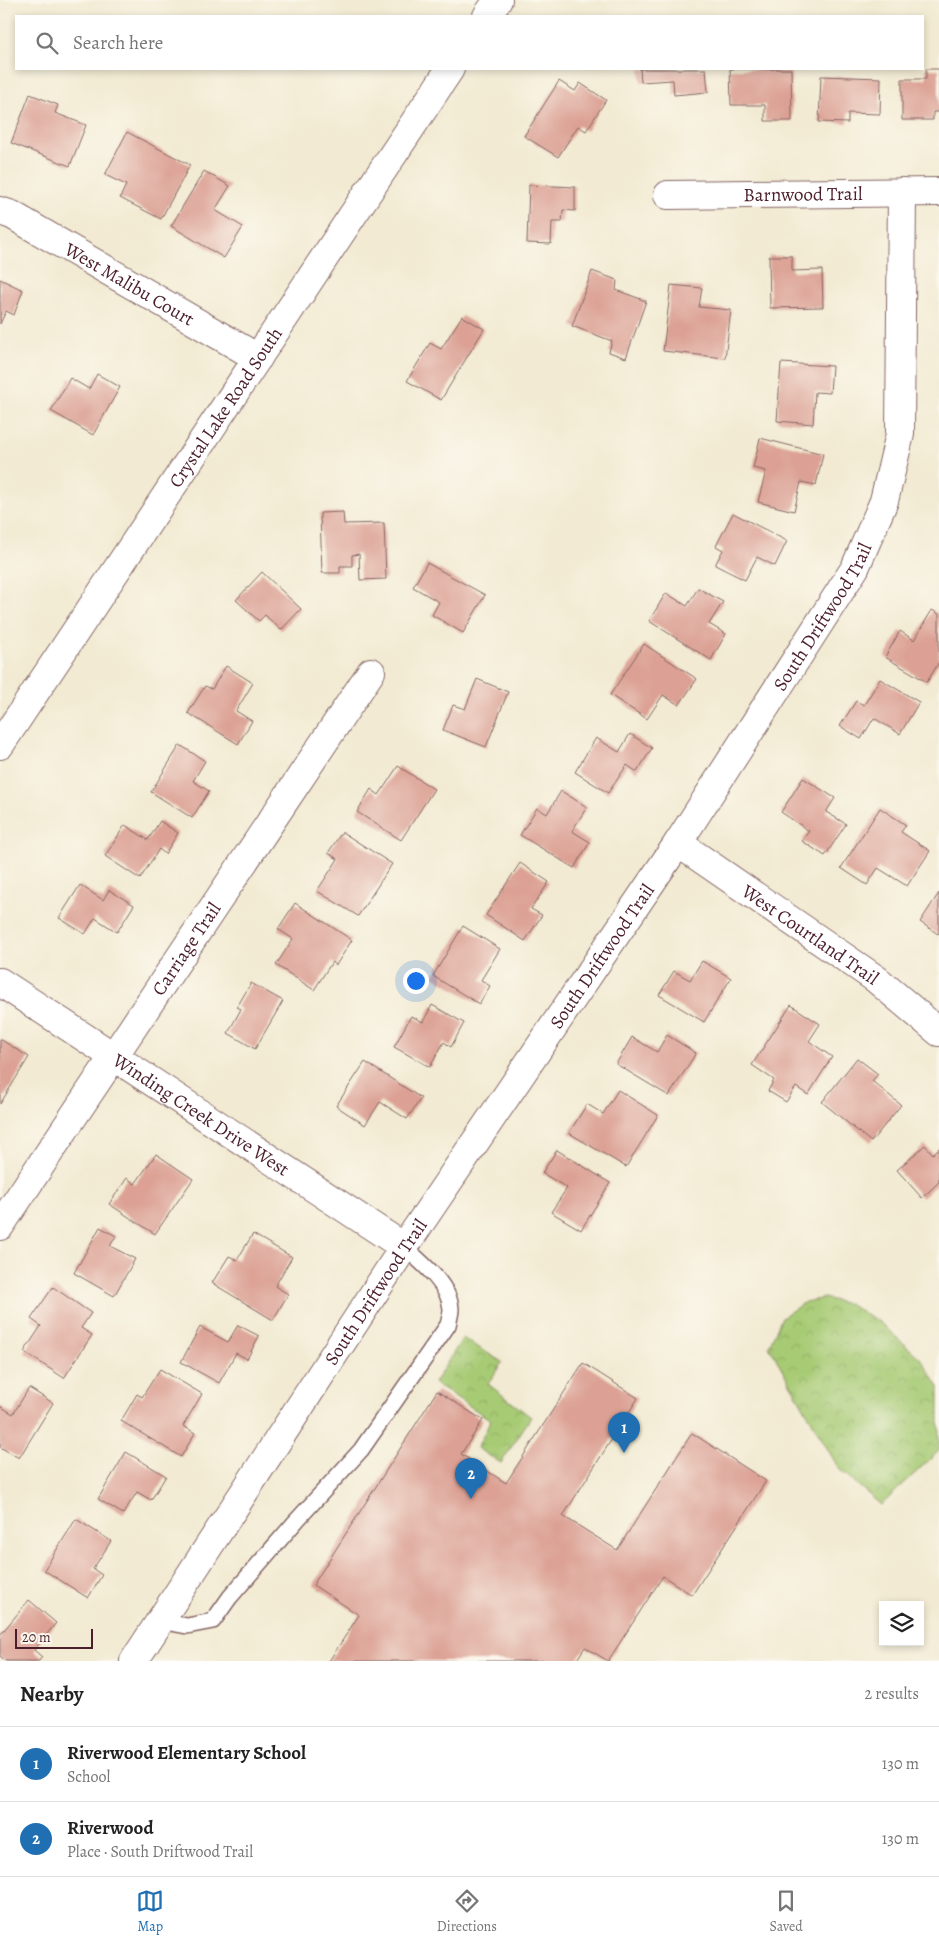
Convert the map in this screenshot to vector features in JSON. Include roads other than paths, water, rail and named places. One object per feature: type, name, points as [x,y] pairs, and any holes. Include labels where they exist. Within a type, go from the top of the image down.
[{"type":"street","points":[[488,15],[498,0]]},
{"type":"street","name":"Crystal Lake Road South","points":[[0,745],[449,70]]},
{"type":"street","name":"South Driftwood Trail","points":[[134,1661],[404,1247],[678,843],[855,568],[884,501],[900,434],[902,192]]},
{"type":"street","name":"Barnwood Trail","points":[[668,195],[939,192]]},
{"type":"street","name":"West Malibu Court","points":[[0,211],[12,215],[258,358]]},
{"type":"street","name":"Carriage Trail","points":[[0,1226],[115,1057],[371,672]]},
{"type":"street","name":"West Courtland Trail","points":[[678,843],[876,979],[939,1032]]},
{"type":"street","name":"Winding Creek Drive West","points":[[0,982],[404,1247]]},
{"type":"lane","points":[[160,1621],[187,1626],[214,1621],[230,1597],[290,1527],[361,1450],[448,1325],[451,1308],[444,1288],[425,1266],[404,1247]]},
{"type":"place","name":"Riverwood Elementary School","points":[[624,1453]]},
{"type":"place","name":"Riverwood","points":[[471,1499]]}]
